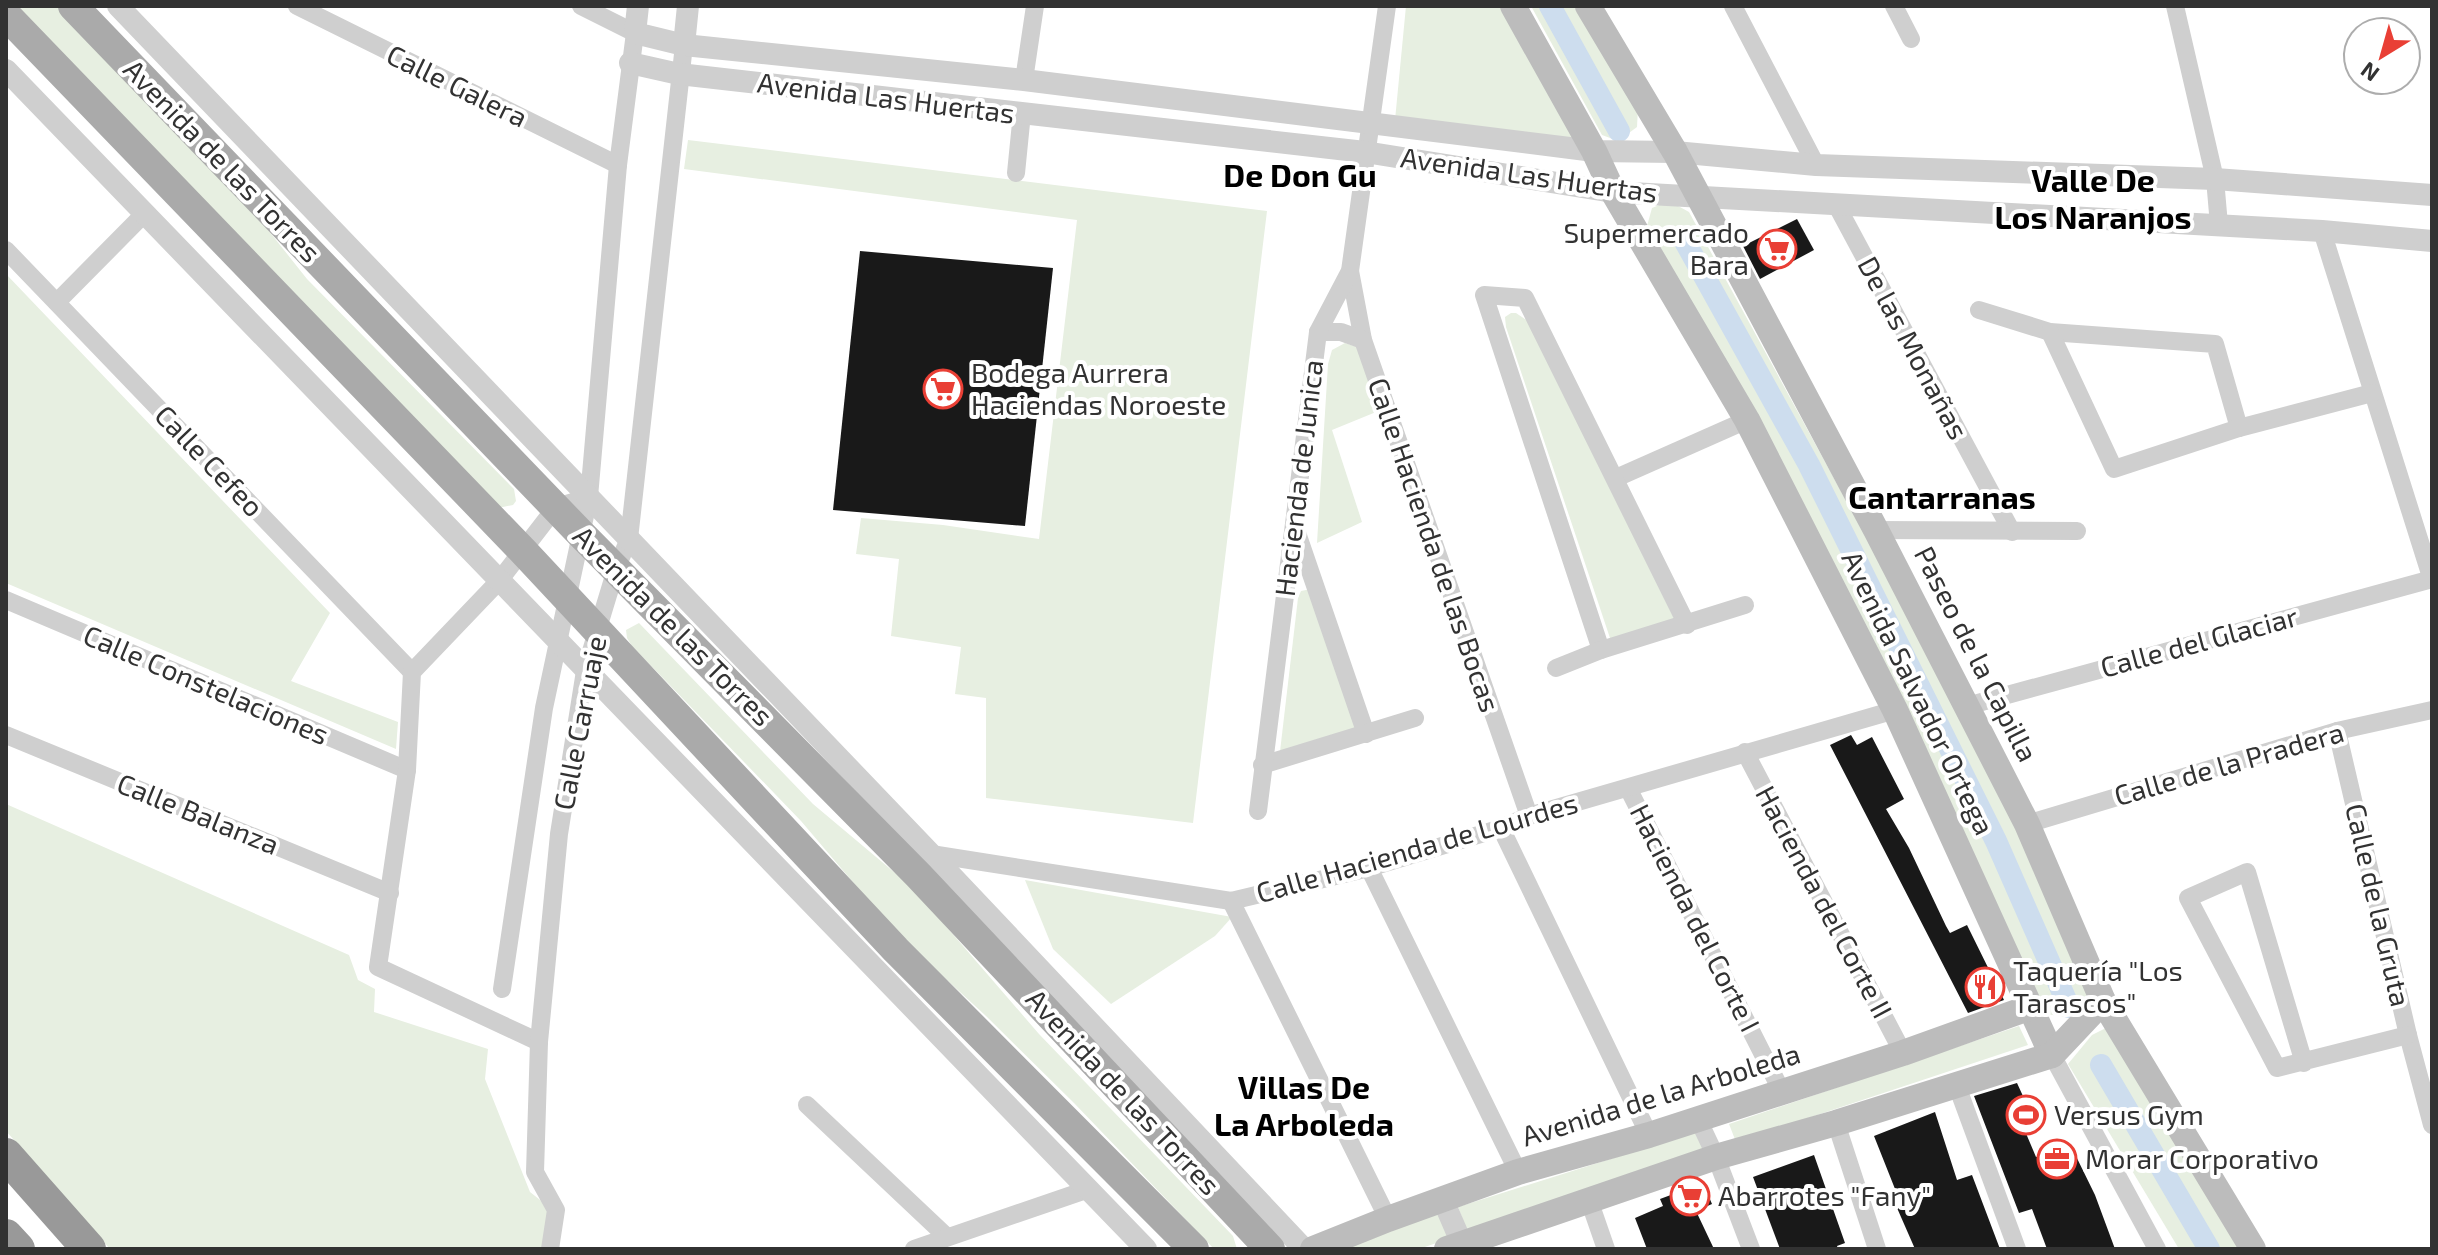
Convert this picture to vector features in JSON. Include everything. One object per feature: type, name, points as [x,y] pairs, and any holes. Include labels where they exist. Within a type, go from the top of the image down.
[{"type":"highway","points":[[6,1155],[89,1249]]},
{"type":"highway","points":[[6,1236],[18,1249]]},
{"type":"main road","name":"Avenida de las Torres","points":[[73,6],[581,534],[929,886],[1270,1249]]},
{"type":"main road","name":"Avenida Salvador Ortega","points":[[1513,6],[1594,151],[1613,192],[1747,420],[1895,710],[2052,1055]]},
{"type":"main road","name":"Paseo de la Capilla","points":[[1588,6],[1675,152],[1876,530],[2027,824],[2103,1001],[2253,1249]]},
{"type":"main road","name":"Avenida de las Torres","points":[[6,15],[566,596],[896,950],[1194,1249]]},
{"type":"main road","points":[[1454,1246],[1716,1157],[2052,1055],[2103,1001]]},
{"type":"main road","name":"Avenida de la Arboleda","points":[[1313,1249],[1518,1172],[1649,1135],[1903,1053],[2031,1007]]},
{"type":"street","name":"Avenida de las Torres","points":[[118,6],[931,854],[1304,1249]]},
{"type":"street","name":"Calle Galera","points":[[297,6],[618,165]]},
{"type":"street","points":[[581,6],[635,33]]},
{"type":"street","name":"Calle Carruaje","points":[[502,989],[544,708],[589,497],[618,165],[638,6]]},
{"type":"street","name":"Calle Carruaje","points":[[550,1249],[556,1210],[535,1172],[539,1042],[559,834],[585,671],[616,569],[629,539],[688,6]]},
{"type":"street","points":[[1024,80],[1035,6]]},
{"type":"street","name":"Hacienda de Junica","points":[[1258,811],[1318,332],[1350,271],[1387,6]]},
{"type":"street","points":[[1733,6],[1816,165]]},
{"type":"street","points":[[1894,6],[1911,39]]},
{"type":"street","points":[[2175,6],[2215,179],[2219,225]]},
{"type":"street","name":"Avenida Las Huertas","points":[[635,33],[684,45],[1024,80],[1594,151],[1675,152],[1816,165],[2215,179],[2432,195]]},
{"type":"street","name":"Avenida Las Huertas","points":[[630,63],[679,74],[1365,152],[1613,192],[2322,231],[2432,241]]},
{"type":"street","points":[[6,70],[1146,1249]]},
{"type":"street","points":[[1016,173],[1022,113]]},
{"type":"street","name":"De las Monañas","points":[[1837,206],[2012,532]]},
{"type":"street","points":[[57,302],[145,213]]},
{"type":"street","points":[[2322,231],[2432,579]]},
{"type":"street","name":"Calle Cefeo","points":[[6,250],[412,672]]},
{"type":"street","name":"Calle Hacienda de las Bocas","points":[[1350,271],[1363,340],[1529,816]]},
{"type":"street","points":[[1601,650],[1484,295],[1525,298],[1687,625]]},
{"type":"street","points":[[1979,310],[2050,332],[2215,344],[2239,428]]},
{"type":"street","points":[[1318,332],[1341,332],[1363,340]]},
{"type":"street","points":[[2050,332],[2114,469],[2239,428],[2372,393]]},
{"type":"street","points":[[1616,478],[1747,420]]},
{"type":"street","points":[[539,1042],[378,967],[407,770],[412,672],[499,581],[556,507],[589,497]]},
{"type":"street","points":[[1293,524],[1366,734]]},
{"type":"street","points":[[1876,530],[2077,531]]},
{"type":"street","name":"Calle del Glaciar","points":[[1967,706],[2432,579]]},
{"type":"street","name":"Calle Constelaciones","points":[[6,600],[407,770]]},
{"type":"street","points":[[1556,668],[1601,650],[1745,605]]},
{"type":"street","name":"Calle Hacienda de Lourdes","points":[[931,854],[1231,901],[1369,868],[1501,828],[1529,816],[1895,710]]},
{"type":"street","name":"Calle de la Pradera","points":[[2027,824],[2337,731],[2432,710]]},
{"type":"street","points":[[1262,765],[1415,718]]},
{"type":"street","name":"Calle de la Gruta","points":[[2337,731],[2432,1125]]},
{"type":"street","name":"Calle Balanza","points":[[6,735],[390,893]]},
{"type":"street","name":"Hacienda del Corte II","points":[[1745,752],[1903,1053]]},
{"type":"street","name":"Hacienda del Corte I","points":[[1628,788],[1782,1092]]},
{"type":"street","points":[[1501,828],[1649,1135]]},
{"type":"street","points":[[1369,868],[1518,1172]]},
{"type":"street","points":[[2304,1063],[2247,872],[2188,898],[2277,1068],[2304,1063],[2408,1035]]},
{"type":"street","points":[[1231,901],[1388,1219]]},
{"type":"street","name":"Avenida Salvador Ortega","points":[[2052,1055],[2157,1249]]},
{"type":"street","points":[[1957,1086],[2017,1249]]},
{"type":"street","points":[[807,1105],[947,1237]]},
{"type":"street","points":[[1698,1119],[1751,1249]]},
{"type":"street","points":[[1836,1123],[1877,1249]]},
{"type":"street","points":[[914,1249],[1089,1189]]},
{"type":"street","points":[[1443,1200],[1454,1246]]},
{"type":"street","points":[[1589,1200],[1606,1249]]},
{"type":"shaded area","points":[[6,6],[58,6],[249,206],[307,279],[514,489],[516,501],[513,505],[498,508]]},
{"type":"shaded area","points":[[1406,6],[1505,6],[1578,141],[1395,120]]},
{"type":"shaded area","points":[[1531,6],[1578,6],[1638,108],[1637,127],[1618,141],[1602,135]]},
{"type":"shaded area","points":[[688,140],[1267,211],[1193,823],[986,798],[986,698],[955,694],[961,647],[891,636],[899,559],[856,554],[861,518],[943,525],[1039,539],[1077,220],[684,169]]},
{"type":"shaded area","points":[[1669,201],[1689,212],[1952,695],[2091,986],[2083,1010],[2065,1017],[2040,1013],[1647,226],[1652,208]]},
{"type":"shaded area","points":[[6,274],[330,613],[291,681],[398,722],[396,749],[6,583]]},
{"type":"shaded area","points":[[1511,313],[1528,321],[1675,620],[1611,641],[1506,327],[1505,317]]},
{"type":"shaded area","points":[[1345,343],[1360,348],[1381,410],[1332,430],[1362,522],[1317,543],[1328,364],[1332,350]]},
{"type":"shaded area","points":[[1311,589],[1358,730],[1279,760],[1298,598],[1301,591]]},
{"type":"shaded area","points":[[639,623],[813,804],[913,888],[1039,1034],[1233,1236],[1237,1249],[1214,1249],[1074,1103],[897,934],[801,821],[632,646],[626,630]]},
{"type":"shaded area","points":[[6,804],[349,955],[358,980],[375,989],[374,1012],[488,1049],[485,1079],[530,1192],[549,1207],[543,1249],[110,1249],[6,1131]]},
{"type":"shaded area","points":[[1025,880],[1232,917],[1215,936],[1111,1004],[1053,949]]},
{"type":"shaded area","points":[[2019,1026],[2028,1045],[1736,1142],[1729,1124]]},
{"type":"shaded area","points":[[2106,1028],[2251,1249],[2179,1249],[2068,1064],[2092,1035]]},
{"type":"shaded area","points":[[1696,1132],[1706,1153],[1468,1233],[1458,1207]]},
{"type":"shaded area","points":[[1438,1212],[1451,1238],[1419,1249],[1341,1249]]},
{"type":"building","name":"Supermercado Bara","points":[[1797,219],[1814,250],[1760,279],[1743,246]]},
{"type":"building","name":"Bodega Aurrera Haciendas Noroeste","points":[[860,251],[1053,268],[1025,526],[833,510]]},
{"type":"building","points":[[1851,735],[1857,745],[1872,737],[1904,799],[1886,809],[1909,848],[1950,933],[1967,925],[2004,1000],[1968,1013],[1830,745]]},
{"type":"building","points":[[2017,1083],[2033,1118],[2022,1124],[2036,1157],[2071,1146],[2095,1195],[2115,1249],[2047,1249],[2032,1209],[2019,1213],[1974,1096]]},
{"type":"building","points":[[1935,1112],[1957,1180],[1972,1175],[2000,1249],[1915,1249],[1894,1201],[1899,1199],[1874,1136]]},
{"type":"building","points":[[1814,1155],[1845,1243],[1837,1246],[1838,1249],[1780,1249],[1753,1177]]},
{"type":"building","points":[[1703,1183],[1712,1204],[1696,1211],[1714,1249],[1647,1249],[1635,1218],[1663,1206],[1660,1199]]},
{"type":"waterway","points":[[1550,6],[1619,131]]},
{"type":"waterway","points":[[1683,238],[1809,465],[1996,841],[2069,1007]]},
{"type":"waterway","points":[[2101,1065],[2209,1249]]},
{"type":"place","name":"Supermercado Bara","points":[[1777,249]]},
{"type":"place","name":"Bodega Aurrera Haciendas Noroeste","points":[[943,389]]},
{"type":"place","name":"Taquería \"Los Tarascos\"","points":[[1985,987]]},
{"type":"place","name":"Versus Gym","points":[[2026,1115]]},
{"type":"place","name":"Morar Corporativo","points":[[2057,1159]]},
{"type":"place","name":"Abarrotes \"Fany\"","points":[[1690,1196]]},
{"type":"district","name":"De Don Gu","points":[[1300,176]]},
{"type":"district","name":"Valle De Los Naranjos","points":[[2093,200]]},
{"type":"district","name":"Cantarranas","points":[[1942,498]]},
{"type":"district","name":"Villas De La Arboleda","points":[[1304,1106]]}]
